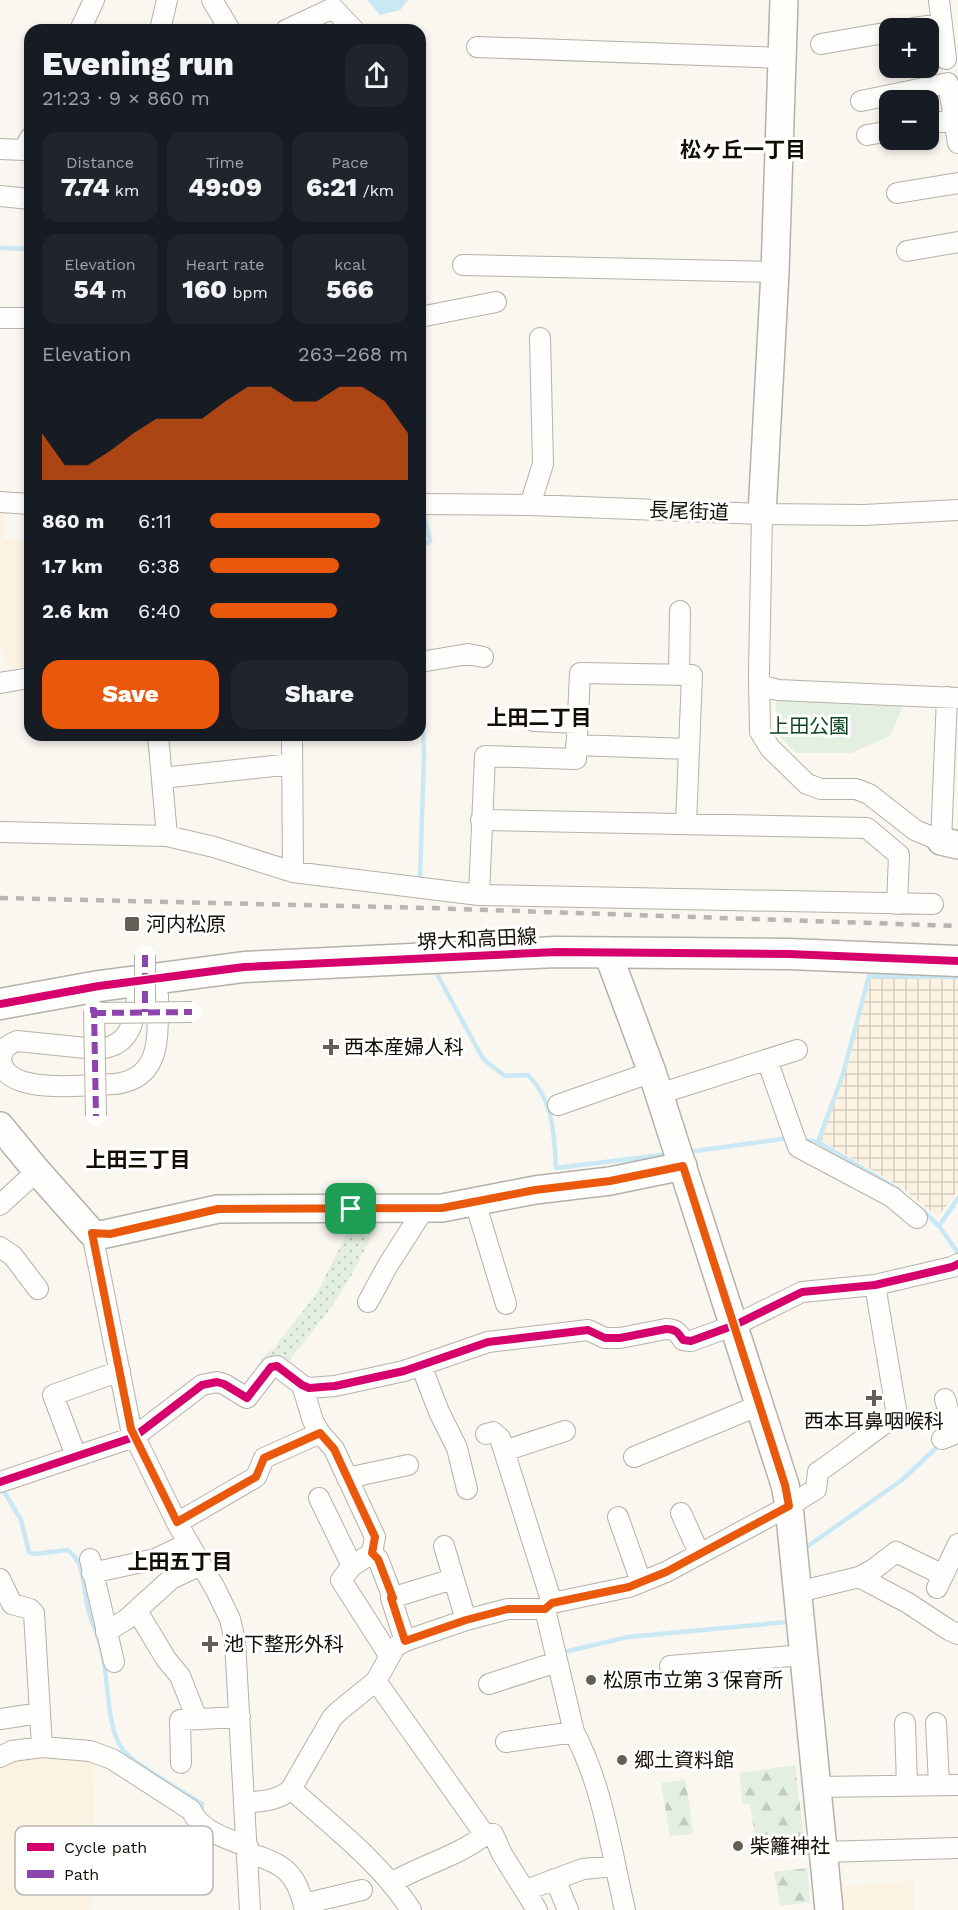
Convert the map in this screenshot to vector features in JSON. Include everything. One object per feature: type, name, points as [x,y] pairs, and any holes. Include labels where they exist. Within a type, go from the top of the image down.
[{"type":"main road","name":"堺大和高田線","points":[[0,1004],[142,969],[244,967],[556,951],[789,954],[958,961]]},
{"type":"street","points":[[83,24],[94,0]]},
{"type":"street","points":[[161,24],[167,0]]},
{"type":"street","points":[[212,0],[226,24]]},
{"type":"street","points":[[759,679],[763,686],[772,690],[952,697],[950,843],[915,830],[869,794],[856,789],[821,789],[807,784],[770,748],[760,732],[759,679],[762,514],[775,272],[784,0]]},
{"type":"street","points":[[939,0],[946,59]]},
{"type":"street","points":[[299,24],[333,8],[348,24]]},
{"type":"street","points":[[821,44],[879,34]]},
{"type":"street","points":[[477,47],[782,58]]},
{"type":"street","points":[[861,101],[948,83],[956,119],[958,143]]},
{"type":"street","points":[[939,122],[956,119]]},
{"type":"street","points":[[867,135],[879,133]]},
{"type":"street","points":[[0,149],[24,150]]},
{"type":"street","points":[[897,193],[958,183]]},
{"type":"street","points":[[0,196],[24,198]]},
{"type":"street","points":[[907,251],[958,242]]},
{"type":"street","points":[[463,264],[775,272]]},
{"type":"street","points":[[426,316],[496,302]]},
{"type":"street","points":[[0,318],[24,318]]},
{"type":"street","points":[[530,505],[543,464],[540,338]]},
{"type":"street","points":[[0,502],[24,504]]},
{"type":"street","name":"長尾街道","points":[[426,504],[530,505],[762,514],[864,515],[958,510]]},
{"type":"street","points":[[679,675],[680,611]]},
{"type":"street","points":[[426,661],[468,654],[483,657]]},
{"type":"street","points":[[479,895],[485,756],[576,759],[580,673],[692,675],[686,824]]},
{"type":"street","points":[[0,682],[24,679]]},
{"type":"street","points":[[534,722],[577,723]]},
{"type":"street","points":[[159,741],[166,836]]},
{"type":"street","points":[[292,741],[293,872]]},
{"type":"street","points":[[576,745],[689,749]]},
{"type":"street","points":[[162,778],[292,764]]},
{"type":"street","points":[[481,820],[867,828],[899,855],[897,904]]},
{"type":"street","points":[[0,832],[166,836],[214,847],[293,872],[479,895],[933,904]]},
{"type":"street","points":[[608,951],[656,1083],[785,1485],[798,1592],[829,1910]]},
{"type":"street","points":[[142,969],[158,996],[157,1044],[151,1062],[138,1076],[127,1082],[115,1084],[35,1085],[10,1079],[2,1071],[0,1063],[3,1051],[17,1041],[96,1049],[118,1043],[132,1025],[142,969]]},
{"type":"street","points":[[142,969],[145,1012]]},
{"type":"street","points":[[96,1116],[92,1012],[192,1012]]},
{"type":"street","points":[[558,1105],[767,1060],[797,1050]]},
{"type":"street","points":[[767,1060],[798,1147],[892,1197],[917,1218]]},
{"type":"street","points":[[0,1126],[92,1233],[134,1437],[230,1619],[235,1641],[250,1910]]},
{"type":"street","points":[[92,1233],[110,1234],[218,1209],[424,1209],[535,1190],[610,1181],[680,1157]]},
{"type":"street","points":[[0,1205],[37,1171]]},
{"type":"street","points":[[475,1202],[506,1304]]},
{"type":"street","points":[[368,1302],[388,1265],[424,1209]]},
{"type":"street","points":[[0,1246],[13,1256],[38,1289]]},
{"type":"street","points":[[0,1482],[134,1437],[202,1385],[224,1384],[247,1398],[271,1367],[277,1366],[309,1388],[335,1386],[404,1371],[488,1342],[505,1339],[588,1330],[605,1338],[620,1338],[673,1329],[683,1340],[691,1341],[735,1325],[802,1292],[875,1285],[952,1268],[958,1264]]},
{"type":"street","points":[[245,1803],[274,1799],[285,1795],[291,1789],[332,1718],[376,1681],[389,1655],[395,1647],[405,1641],[466,1620],[508,1609],[548,1606],[629,1587],[666,1572],[789,1506],[816,1489],[818,1472],[897,1415],[875,1285]]},
{"type":"street","points":[[421,1365],[439,1412],[457,1448],[467,1489]]},
{"type":"street","points":[[76,1456],[53,1395],[120,1371]]},
{"type":"street","points":[[302,1385],[314,1421],[320,1433],[334,1449],[375,1537],[372,1553],[352,1566],[341,1580],[389,1655]]},
{"type":"street","points":[[945,1399],[952,1424],[951,1439]]},
{"type":"street","points":[[634,1457],[759,1405]]},
{"type":"street","points":[[504,1451],[565,1431]]},
{"type":"street","points":[[486,1434],[493,1432],[500,1438],[504,1451],[548,1606],[557,1662],[574,1732],[600,1797],[625,1910]]},
{"type":"street","points":[[177,1522],[256,1477],[264,1458],[320,1433]]},
{"type":"street","points":[[347,1478],[408,1466]]},
{"type":"street","points":[[319,1498],[352,1566]]},
{"type":"street","points":[[681,1513],[699,1553]]},
{"type":"street","points":[[618,1517],[641,1582]]},
{"type":"street","points":[[114,1662],[91,1566],[155,1559],[189,1543]]},
{"type":"street","points":[[798,1592],[859,1577],[896,1552],[940,1581],[958,1544]]},
{"type":"street","points":[[444,1546],[466,1620]]},
{"type":"street","points":[[372,1553],[378,1559],[393,1598],[391,1598],[405,1641]]},
{"type":"street","points":[[106,1632],[137,1611],[171,1579],[201,1564]]},
{"type":"street","points":[[859,1577],[908,1603],[958,1634]]},
{"type":"street","points":[[0,1579],[12,1604],[30,1609],[34,1613],[42,1747]]},
{"type":"street","points":[[393,1598],[453,1579]]},
{"type":"street","points":[[137,1611],[166,1659],[180,1676],[197,1719]]},
{"type":"street","points":[[670,1666],[804,1655]]},
{"type":"street","points":[[489,1684],[557,1662]]},
{"type":"street","points":[[376,1681],[485,1836]]},
{"type":"street","points":[[0,1719],[40,1713]]},
{"type":"street","points":[[182,1763],[180,1720],[240,1717]]},
{"type":"street","points":[[905,1723],[907,1785]]},
{"type":"street","points":[[818,1787],[949,1784],[936,1723]]},
{"type":"street","points":[[506,1742],[574,1732]]},
{"type":"street","points":[[0,1757],[12,1751],[42,1747],[90,1751],[112,1759],[192,1810],[196,1820],[202,1826]]},
{"type":"street","points":[[291,1789],[366,1857],[391,1883],[411,1910]]},
{"type":"street","points":[[213,1832],[274,1862],[291,1875],[305,1907],[362,1890]]},
{"type":"street","points":[[391,1883],[411,1872],[469,1848],[485,1836],[493,1834],[502,1854],[537,1910]]},
{"type":"street","points":[[823,1852],[957,1848]]},
{"type":"street","points":[[526,1890],[583,1869],[615,1866]]},
{"type":"street","points":[[555,1879],[568,1910]]},
{"type":"shaded area","points":[[0,514],[5,514],[4,539],[24,540],[24,667],[9,667],[0,646]]},
{"type":"shaded area","points":[[871,978],[958,978],[958,1190],[938,1217],[901,1187],[821,1140],[845,1075]]},
{"type":"shaded area","points":[[59,1754],[95,1759],[94,1826],[15,1826],[15,1895],[92,1895],[91,1910],[0,1910],[0,1765]]},
{"type":"shaded area","points":[[914,1880],[914,1910],[842,1910],[840,1887]]},
{"type":"green space","name":"上田公園","points":[[776,697],[904,703],[890,736],[851,753],[796,753],[776,733]]},
{"type":"green space","points":[[352,1223],[378,1224],[351,1276],[330,1309],[284,1367],[263,1369],[260,1360],[274,1348],[317,1293]]},
{"type":"green space","points":[[795,1765],[804,1854],[778,1858],[774,1855],[758,1857],[750,1804],[743,1805],[739,1773]]},
{"type":"green space","points":[[684,1780],[693,1832],[670,1836],[661,1783]]},
{"type":"green space","points":[[807,1868],[810,1902],[780,1906],[774,1872]]},
{"type":"water","points":[[367,0],[408,0],[400,10],[380,15]]},
{"type":"waterway","points":[[1,248],[24,249]]},
{"type":"waterway","points":[[426,524],[430,541],[426,543]]},
{"type":"waterway","points":[[420,878],[423,741]]},
{"type":"waterway","points":[[437,974],[483,1059],[505,1076],[528,1075],[537,1085],[551,1118],[556,1168],[670,1154]]},
{"type":"waterway","points":[[818,1142],[843,1074],[869,976],[958,977]]},
{"type":"waterway","points":[[688,1152],[789,1138]]},
{"type":"waterway","points":[[804,1140],[818,1142],[899,1190]]},
{"type":"waterway","points":[[958,1198],[939,1226],[958,1253]]},
{"type":"waterway","points":[[921,1209],[939,1226]]},
{"type":"waterway","points":[[808,1546],[902,1480],[935,1449]]},
{"type":"waterway","points":[[5,1493],[21,1520],[29,1552],[34,1554],[68,1550],[78,1561],[88,1610],[102,1652],[111,1717],[123,1750],[149,1771],[202,1804],[202,1814]]},
{"type":"waterway","points":[[568,1651],[628,1637],[787,1622]]},
{"type":"railway","points":[[0,898],[429,908],[958,926]]},
{"type":"marked path","points":[[145,955],[145,1012]]},
{"type":"marked path","points":[[90,1010],[94,1010],[96,1116]]},
{"type":"marked path","points":[[94,1013],[192,1012]]},
{"type":"cycle path","points":[[0,1004],[99,986],[244,967],[556,952],[789,954],[958,961]]},
{"type":"cycle path","points":[[0,1482],[134,1437],[202,1385],[217,1382],[224,1384],[247,1398],[271,1367],[277,1366],[309,1388],[335,1386],[404,1371],[488,1342],[588,1330],[605,1338],[620,1338],[666,1329],[676,1332],[683,1340],[691,1341],[735,1325],[802,1292],[875,1285],[958,1264]]},
{"type":"place","name":"河内松原","points":[[132,924]]},
{"type":"place","name":"西本産婦人科","points":[[331,1047]]},
{"type":"place","name":"西本耳鼻咽喉科","points":[[874,1398]]},
{"type":"place","name":"池下整形外科","points":[[210,1644]]},
{"type":"place","name":"松原市立第３保育所","points":[[591,1680]]},
{"type":"place","name":"郷土資料館","points":[[622,1760]]},
{"type":"place","name":"柴籬神社","points":[[738,1846]]},
{"type":"district","name":"松ヶ丘一丁目","points":[[743,150]]},
{"type":"district","name":"上田二丁目","points":[[539,718]]},
{"type":"district","name":"上田三丁目","points":[[138,1160]]},
{"type":"district","name":"上田五丁目","points":[[180,1562]]},
{"type":"route","points":[[683,1166],[785,1485],[789,1506],[666,1572],[629,1587],[552,1603],[545,1609],[508,1609],[466,1620],[405,1641],[391,1598],[393,1598],[378,1559],[372,1553],[375,1537],[334,1449],[320,1433],[264,1458],[256,1477],[177,1522],[131,1429],[92,1233],[110,1234],[218,1209],[351,1209],[442,1208],[535,1190],[610,1181],[683,1166]]}]
